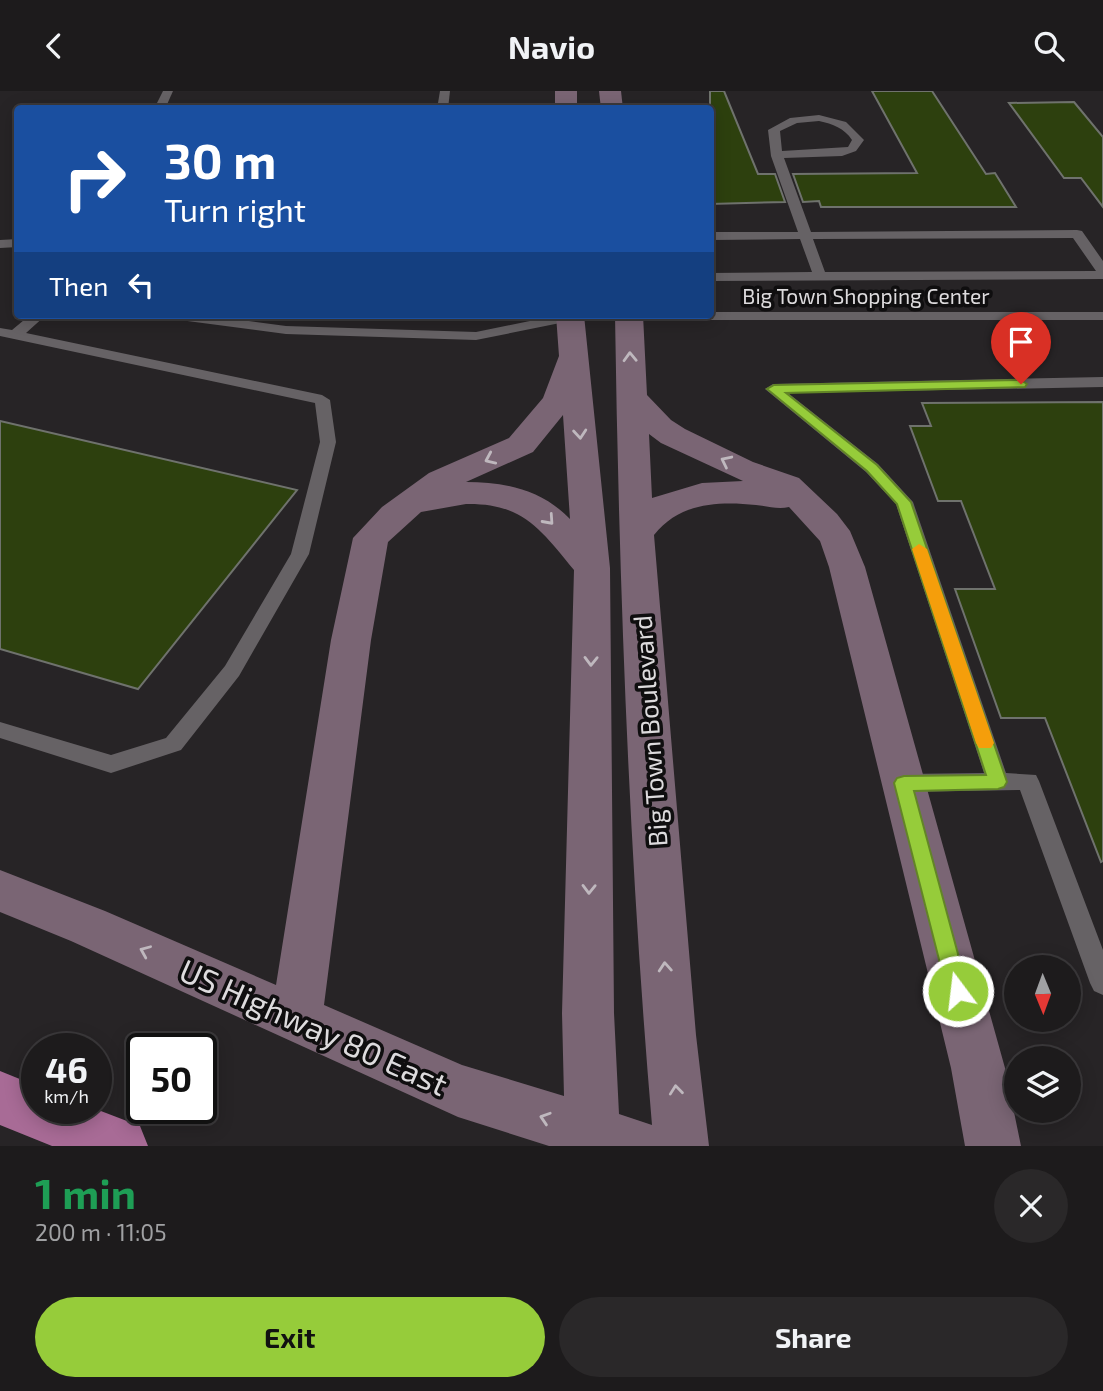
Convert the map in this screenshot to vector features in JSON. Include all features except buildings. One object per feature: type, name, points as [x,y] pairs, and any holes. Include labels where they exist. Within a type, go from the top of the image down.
[{"type":"highway","points":[[0,1098],[120,1146]]},
{"type":"main road","name":"Big Town Boulevard","points":[[595,321],[632,397],[636,533],[670,1035],[681,1146]]},
{"type":"main road","name":"Big Town Boulevard","points":[[593,1146],[588,1013],[595,321]]},
{"type":"main road","points":[[297,1017],[353,627],[370,538],[394,515],[441,481],[521,445],[558,400],[595,321]]},
{"type":"main road","points":[[632,397],[660,427],[673,436],[741,469],[787,486],[837,538],[847,567],[978,1068],[993,1146]]},
{"type":"main road","points":[[394,515],[443,495],[463,493],[520,501],[538,508],[592,568]]},
{"type":"main road","points":[[636,533],[645,518],[660,507],[686,498],[715,493],[769,495],[790,500],[824,522]]},
{"type":"main road","name":"US Highway 80 East","points":[[0,891],[297,1017],[458,1090],[634,1146]]},
{"type":"lane","points":[[777,155],[842,152],[852,149],[858,140],[852,130],[838,122],[816,119],[796,121],[774,130],[777,155],[820,276]]},
{"type":"lane","points":[[714,236],[1077,234],[1103,273]]},
{"type":"lane","points":[[714,277],[1103,273]]},
{"type":"lane","name":"Big Town Shopping Center","points":[[202,319],[286,330],[476,335],[595,321],[1103,316]]},
{"type":"lane","points":[[8,333],[32,319]]},
{"type":"lane","points":[[408,334],[410,319]]},
{"type":"lane","points":[[0,730],[111,764],[173,744],[232,671],[300,554],[328,442],[322,400],[8,333]]},
{"type":"lane","points":[[998,782],[904,502],[872,468],[774,389],[1103,382]]},
{"type":"lane","points":[[904,783],[1028,781],[1103,983]]},
{"type":"slow traffic","points":[[919,549],[985,743]]},
{"type":"route","points":[[958,991],[904,783],[998,782],[904,502],[872,468],[774,389],[1021,384]]}]
